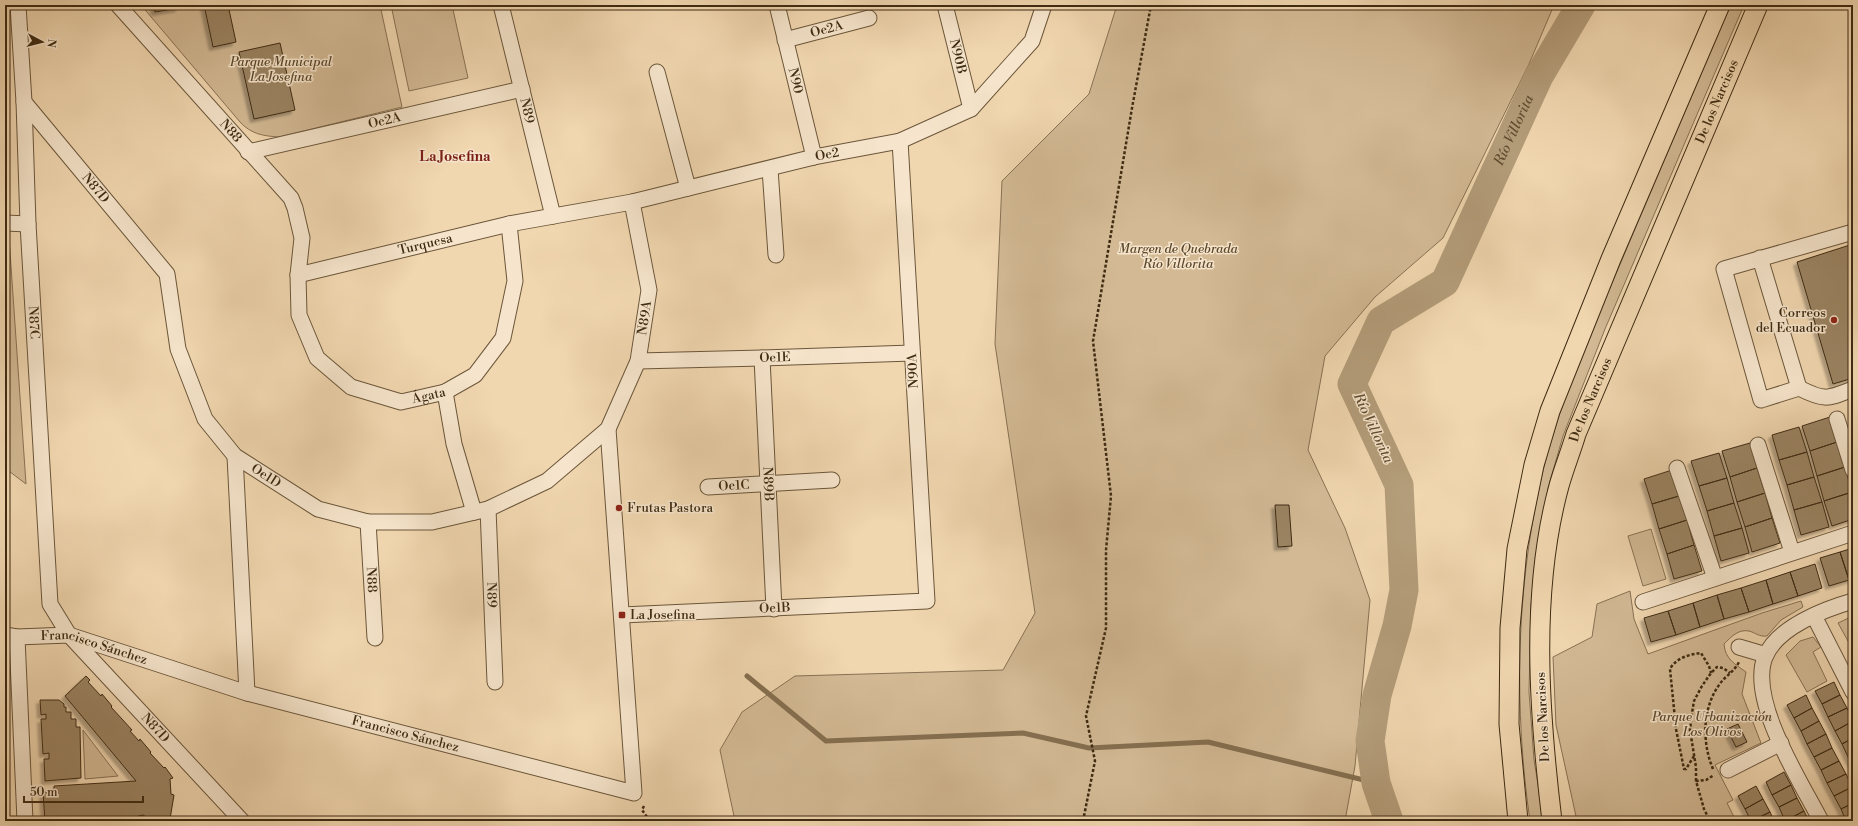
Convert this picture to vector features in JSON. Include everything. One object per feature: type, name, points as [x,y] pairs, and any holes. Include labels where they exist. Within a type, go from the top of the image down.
[{"type":"main road","points":[[1518,821],[1509,724],[1510,628],[1517,549],[1534,465],[1550,411],[1611,259],[1720,5]]},
{"type":"main road","name":"De los Narcisos","points":[[1552,821],[1544,740],[1540,621],[1543,578],[1559,486],[1576,434],[1758,5]]},
{"type":"street","name":"N87C","points":[[18,5],[24,102],[28,224],[50,604],[69,635]]},
{"type":"street","name":"N88","points":[[118,5],[290,198],[295,208],[302,238],[298,275]]},
{"type":"street","name":"N89","points":[[501,5],[553,216]]},
{"type":"street","name":"N90","points":[[777,5],[814,157]]},
{"type":"street","name":"N90B","points":[[945,5],[971,109]]},
{"type":"street","name":"Oe2","points":[[553,216],[632,202],[814,157],[900,141],[971,109],[1032,41],[1044,5]]},
{"type":"street","name":"Oe2A","points":[[785,40],[869,18]]},
{"type":"street","points":[[657,72],[688,188]]},
{"type":"street","name":"Oe2A","points":[[248,152],[522,90]]},
{"type":"street","name":"N87D","points":[[24,102],[167,274]]},
{"type":"street","name":"N90A","points":[[900,141],[927,601]]},
{"type":"street","points":[[770,169],[776,255]]},
{"type":"street","name":"N89A","points":[[488,509],[547,481],[608,429],[638,360],[649,290],[632,202]]},
{"type":"street","name":"Turquesa","points":[[298,275],[509,224],[553,216]]},
{"type":"street","points":[[5,223],[28,224]]},
{"type":"street","name":"Ágata","points":[[298,275],[299,315],[317,358],[351,387],[401,402],[445,392],[475,375],[503,338],[515,281],[509,224]]},
{"type":"street","points":[[1853,232],[1724,269],[1761,400],[1799,388],[1816,396],[1828,398],[1853,390]]},
{"type":"street","points":[[1760,258],[1799,388]]},
{"type":"street","name":"Oe1D","points":[[167,274],[178,349],[205,419],[235,456],[318,508],[368,522],[432,522],[488,509]]},
{"type":"street","name":"Oe1E","points":[[638,360],[762,358],[912,352]]},
{"type":"street","name":"N89B","points":[[762,358],[774,609]]},
{"type":"street","points":[[445,392],[454,444],[474,512]]},
{"type":"street","points":[[1837,419],[1853,470]]},
{"type":"street","name":"N89A","points":[[608,429],[622,615]]},
{"type":"street","points":[[1758,445],[1792,552]]},
{"type":"street","points":[[235,456],[247,693]]},
{"type":"street","points":[[1677,468],[1715,578]]},
{"type":"street","name":"Oe1C","points":[[708,487],[832,480]]},
{"type":"street","name":"N89","points":[[488,509],[495,682]]},
{"type":"street","name":"N88","points":[[368,522],[375,638]]},
{"type":"street","points":[[1643,602],[1853,533]]},
{"type":"street","name":"Oe1B","points":[[622,615],[927,601]]},
{"type":"street","points":[[1821,821],[1781,743],[1768,712],[1763,694],[1763,663],[1766,655],[1780,638],[1793,626],[1838,605],[1853,601]]},
{"type":"street","name":"Francisco Sánchez","points":[[11,636],[69,635],[247,693],[634,793],[622,615]]},
{"type":"street","points":[[1814,616],[1853,692]]},
{"type":"street","name":"N87D","points":[[69,635],[242,821]]},
{"type":"street","points":[[11,636],[25,821]]},
{"type":"street","points":[[1743,648],[1766,655]]},
{"type":"street","points":[[1728,770],[1781,743]]},
{"type":"path","points":[[1083,821],[1095,761],[1086,716],[1106,628],[1106,550],[1111,496],[1093,341],[1132,108],[1151,5]]},
{"type":"path","points":[[1696,782],[1706,780],[1715,774],[1706,750],[1705,734],[1707,718],[1718,686],[1730,673],[1735,670],[1743,648]]},
{"type":"path","points":[[1694,756],[1686,769],[1684,769],[1676,729],[1670,669],[1673,664],[1684,657],[1694,653],[1700,653],[1709,666],[1711,673]]},
{"type":"path","points":[[1709,819],[1704,809],[1696,782],[1690,730],[1694,702],[1711,673],[1717,668],[1723,668],[1730,673]]},
{"type":"green space","name":"Parque Municipal La Josefina","points":[[141,5],[380,5],[402,107],[279,137],[258,134],[248,129],[240,122]]},
{"type":"green space","points":[[391,5],[452,5],[468,78],[409,91]]},
{"type":"green space","name":"Margen de Quebrada Río Villorita","points":[[1117,5],[1554,5],[1529,64],[1443,238],[1375,297],[1325,356],[1308,450],[1345,528],[1370,600],[1355,766],[1345,821],[735,821],[720,750],[742,712],[795,676],[1003,670],[1035,613],[995,344],[1002,181],[1089,94]]},
{"type":"green space","points":[[1730,5],[1744,5],[1605,329],[1563,436],[1548,488],[1531,604],[1529,692],[1534,760],[1544,821],[1530,821],[1521,737],[1520,652],[1526,567],[1532,525],[1547,455],[1555,427],[1575,371]]},
{"type":"green space","points":[[5,236],[9,237],[26,484],[5,468]]},
{"type":"green space","points":[[1651,529],[1666,579],[1643,586],[1628,536]]},
{"type":"green space","name":"Parque Urbanización Los Olivos","points":[[1630,591],[1634,619],[1648,654],[1762,613],[1801,601],[1803,607],[1781,620],[1767,636],[1749,631],[1741,631],[1735,634],[1724,644],[1728,657],[1734,664],[1746,672],[1742,694],[1761,743],[1715,765],[1733,800],[1727,803],[1736,821],[1577,821],[1556,725],[1553,657],[1592,637],[1597,604]]},
{"type":"green space","points":[[1853,616],[1853,650],[1838,623]]},
{"type":"green space","points":[[1813,637],[1821,647],[1813,652],[1827,681],[1807,692],[1786,655],[1800,641]]},
{"type":"green space","points":[[83,730],[118,776],[85,779]]},
{"type":"building","points":[[154,5],[179,5],[179,8],[155,12]]},
{"type":"building","points":[[204,5],[228,5],[236,42],[213,47]]},
{"type":"building","points":[[280,43],[295,110],[254,119],[239,52]]},
{"type":"building","name":"Correos del Ecuador","points":[[1853,244],[1853,378],[1833,384],[1797,262]]},
{"type":"building","points":[[1830,417],[1837,442],[1810,451],[1802,426]]},
{"type":"building","points":[[1799,427],[1807,452],[1779,460],[1772,435]]},
{"type":"building","points":[[1837,442],[1845,467],[1817,476],[1810,451]]},
{"type":"building","points":[[1750,443],[1757,468],[1730,477],[1722,451]]},
{"type":"building","points":[[1807,452],[1814,477],[1787,485],[1779,460]]},
{"type":"building","points":[[1719,453],[1727,478],[1699,486],[1691,461]]},
{"type":"building","points":[[1845,467],[1852,492],[1824,501],[1817,476]]},
{"type":"building","points":[[1757,468],[1765,493],[1737,502],[1730,477]]},
{"type":"building","points":[[1672,470],[1679,496],[1652,504],[1644,479]]},
{"type":"building","points":[[1814,477],[1822,502],[1794,510],[1787,485]]},
{"type":"building","points":[[1727,478],[1734,503],[1707,511],[1699,486]]},
{"type":"building","points":[[1852,492],[1853,519],[1832,526],[1824,501]]},
{"type":"building","points":[[1765,493],[1772,518],[1745,527],[1737,502]]},
{"type":"building","points":[[1679,496],[1687,520],[1659,529],[1652,504]]},
{"type":"building","points":[[1822,502],[1829,527],[1801,535],[1794,510]]},
{"type":"building","points":[[1734,503],[1742,528],[1714,536],[1707,511]]},
{"type":"building","points":[[1275,505],[1289,505],[1292,546],[1278,547]]},
{"type":"building","points":[[1772,518],[1780,543],[1752,552],[1745,527]]},
{"type":"building","points":[[1687,520],[1694,545],[1667,554],[1659,529]]},
{"type":"building","points":[[1742,528],[1749,553],[1721,561],[1714,536]]},
{"type":"building","points":[[1694,545],[1702,571],[1674,579],[1667,554]]},
{"type":"building","points":[[1853,548],[1853,578],[1849,580],[1840,552]]},
{"type":"building","points":[[1840,552],[1849,580],[1829,586],[1820,558]]},
{"type":"building","points":[[1815,564],[1822,588],[1798,596],[1790,572]]},
{"type":"building","points":[[1790,572],[1798,596],[1773,604],[1766,580]]},
{"type":"building","points":[[1766,580],[1773,604],[1749,612],[1741,588]]},
{"type":"building","points":[[1741,588],[1749,612],[1724,619],[1717,595]]},
{"type":"building","points":[[1717,595],[1724,619],[1700,627],[1693,603]]},
{"type":"building","points":[[1693,603],[1700,627],[1676,635],[1668,611]]},
{"type":"building","points":[[1668,611],[1676,635],[1651,642],[1644,618]]},
{"type":"building","points":[[86,676],[90,680],[88,682],[101,696],[102,694],[112,706],[111,707],[132,730],[130,731],[139,741],[140,739],[151,752],[150,753],[164,768],[165,767],[173,778],[170,779],[171,794],[174,795],[170,819],[145,821],[144,815],[138,816],[139,821],[110,821],[110,818],[104,818],[105,821],[45,821],[43,792],[54,792],[54,786],[136,781],[65,696]]},
{"type":"building","points":[[1834,682],[1840,695],[1822,704],[1815,691]]},
{"type":"building","points":[[1806,695],[1812,708],[1794,718],[1787,705]]},
{"type":"building","points":[[1840,695],[1847,708],[1828,717],[1822,704]]},
{"type":"building","points":[[40,700],[59,700],[64,704],[64,707],[66,707],[66,712],[71,712],[71,719],[76,719],[76,727],[80,727],[81,778],[45,781],[44,759],[49,759],[49,753],[43,754],[41,719],[46,719],[46,714],[41,715]]},
{"type":"building","points":[[1812,708],[1819,721],[1801,731],[1794,718]]},
{"type":"building","points":[[1847,708],[1853,721],[1835,731],[1828,717]]},
{"type":"building","points":[[1819,721],[1826,734],[1807,744],[1801,731]]},
{"type":"building","points":[[1853,721],[1853,738],[1842,744],[1835,731]]},
{"type":"building","points":[[1738,724],[1747,742],[1736,747],[1727,729]]},
{"type":"building","points":[[1826,734],[1832,748],[1814,757],[1807,744]]},
{"type":"building","points":[[1853,738],[1853,754],[1848,757],[1842,744]]},
{"type":"building","points":[[1832,748],[1839,761],[1821,770],[1814,757]]},
{"type":"building","points":[[1853,754],[1853,766],[1848,757]]},
{"type":"building","points":[[1839,761],[1846,774],[1827,783],[1821,770]]},
{"type":"building","points":[[1784,772],[1791,785],[1772,795],[1766,782]]},
{"type":"building","points":[[1846,774],[1852,787],[1834,796],[1827,783]]},
{"type":"building","points":[[1791,785],[1797,798],[1779,807],[1772,795]]},
{"type":"building","points":[[1756,786],[1763,799],[1745,809],[1738,796]]},
{"type":"building","points":[[1852,787],[1853,803],[1841,809],[1834,796]]},
{"type":"building","points":[[1797,798],[1804,811],[1785,821],[1779,807]]},
{"type":"building","points":[[1763,799],[1770,812],[1751,821],[1745,809]]},
{"type":"building","points":[[1853,803],[1853,820],[1846,821],[1841,809]]},
{"type":"building","points":[[1804,811],[1809,821],[1785,821]]},
{"type":"building","points":[[1770,812],[1774,821],[1752,821]]},
{"type":"waterway","name":"Río Villorita","points":[[1389,821],[1376,783],[1370,741],[1377,695],[1397,626],[1404,590],[1399,485],[1352,384],[1381,321],[1445,282],[1539,76],[1581,5]]},
{"type":"waterway","points":[[747,676],[826,741],[1023,733],[1089,748],[1208,742],[1376,783]]},
{"type":"place","name":"Correos del Ecuador","points":[[1834,320]]},
{"type":"place","name":"Frutas Pastora","points":[[619,508]]},
{"type":"place","name":"La Josefina","points":[[622,615]]},
{"type":"district","name":"La Josefina","points":[[455,157]]}]
